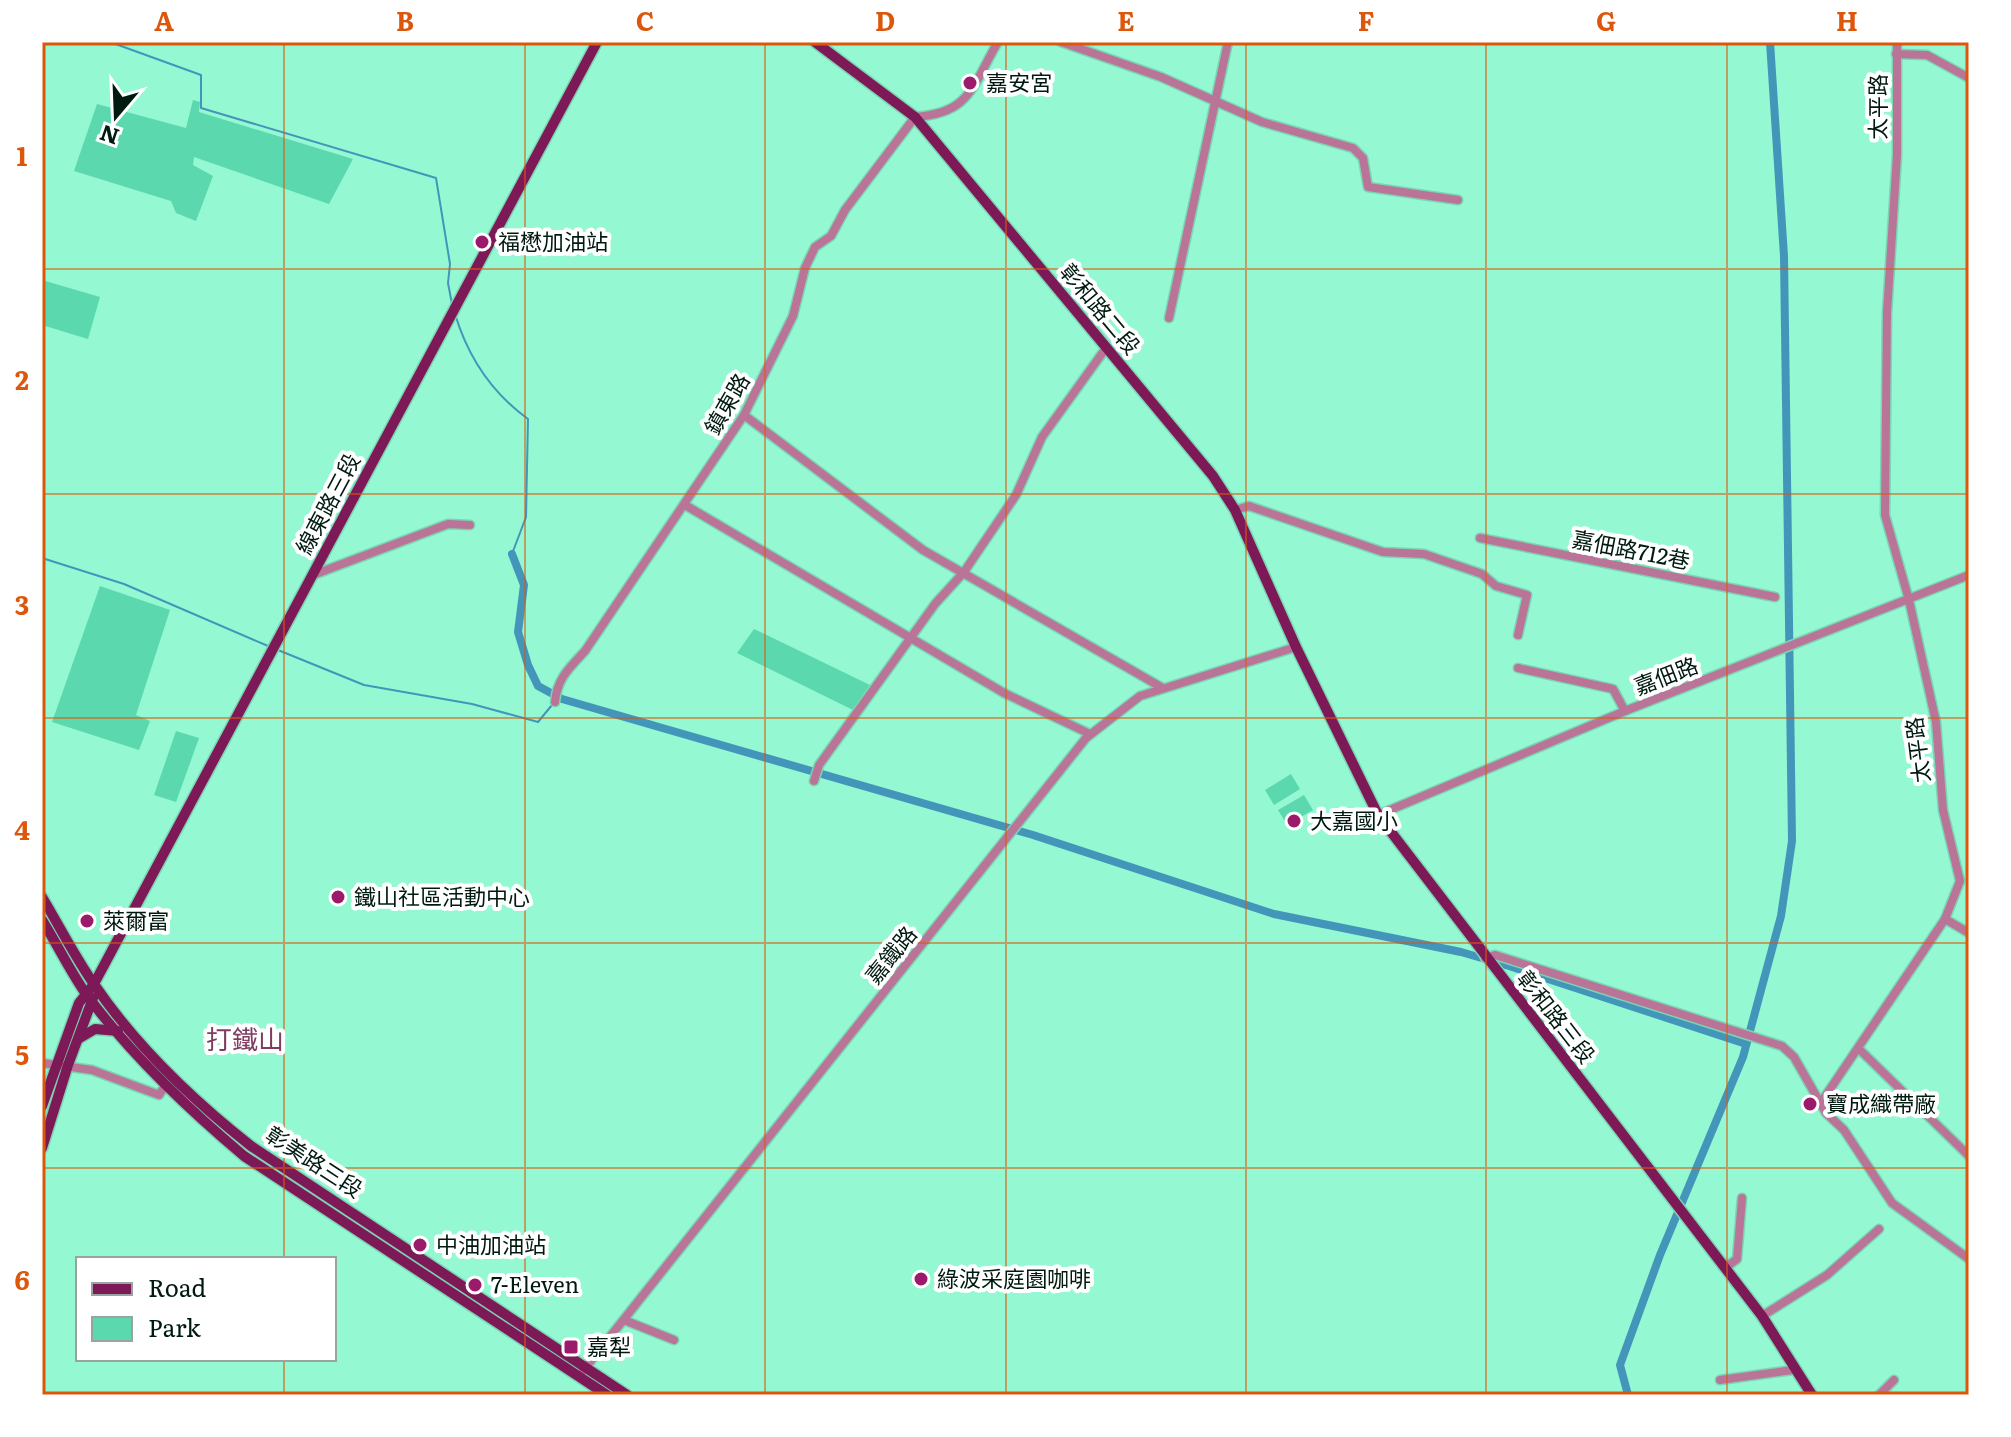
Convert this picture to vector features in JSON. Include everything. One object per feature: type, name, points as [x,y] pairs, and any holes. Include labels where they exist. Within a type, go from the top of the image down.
[{"type":"main road","name":"線東路三段","points":[[91,993],[597,42]]},
{"type":"main road","name":"彰和路二段","points":[[815,42],[915,117],[1213,476],[1235,510],[1296,647]]},
{"type":"main road","name":"彰和路三段","points":[[1296,647],[1378,815],[1484,958],[1762,1316],[1793,1370],[1812,1395]]},
{"type":"main road","name":"彰美路三段","points":[[42,897],[91,993],[210,1113],[251,1146],[582,1371],[607,1395]]},
{"type":"main road","name":"彰美路三段","points":[[42,920],[118,1031],[165,1086],[244,1156],[582,1371],[627,1395]]},
{"type":"main road","points":[[42,1148],[62,1064],[78,1039],[91,993]]},
{"type":"main road","points":[[42,1106],[91,993]]},
{"type":"main road","points":[[78,1039],[95,1029],[118,1031]]},
{"type":"street","points":[[915,117],[942,115],[964,101],[998,42]]},
{"type":"street","points":[[1061,42],[1161,77],[1262,122],[1353,148],[1363,158],[1368,187],[1458,200]]},
{"type":"street","points":[[1169,318],[1228,42]]},
{"type":"street","name":"太平路","points":[[1822,1101],[1945,919],[1960,881],[1943,810],[1936,722],[1909,600],[1885,515],[1887,313],[1897,155],[1897,42]]},
{"type":"street","points":[[1896,54],[1927,55],[1969,78]]},
{"type":"street","name":"鎮東路","points":[[555,702],[557,686],[685,505],[744,415],[793,316],[805,268],[815,247],[831,236],[863,184],[915,117]]},
{"type":"street","points":[[816,774],[909,639],[964,572],[1016,495],[1042,437],[1106,348]]},
{"type":"street","points":[[744,415],[923,550],[1161,687]]},
{"type":"street","points":[[685,505],[1004,693],[1090,734]]},
{"type":"street","points":[[1235,510],[1249,506],[1383,552],[1424,554],[1482,574],[1496,586],[1527,595],[1518,635]]},
{"type":"street","points":[[313,575],[448,524],[470,525]]},
{"type":"street","name":"嘉佃路712巷","points":[[1480,538],[1775,597]]},
{"type":"street","name":"嘉佃路","points":[[1378,815],[1625,711],[1969,575]]},
{"type":"street","name":"嘉鐵路","points":[[582,1371],[1090,734],[1140,696],[1161,687],[1296,647]]},
{"type":"street","points":[[1518,668],[1613,689],[1625,711]]},
{"type":"street","points":[[1945,919],[1969,933]]},
{"type":"street","points":[[1484,958],[1495,955],[1782,1046],[1794,1057],[1822,1101],[1826,1113],[1844,1130],[1892,1203],[1969,1259]]},
{"type":"street","points":[[1859,1049],[1969,1156]]},
{"type":"street","points":[[42,1063],[62,1064],[159,1095],[165,1086]]},
{"type":"street","points":[[1725,1268],[1737,1259],[1742,1198]]},
{"type":"street","points":[[1762,1316],[1827,1275],[1879,1229]]},
{"type":"street","points":[[624,1320],[674,1340]]},
{"type":"street","points":[[1720,1380],[1793,1370]]},
{"type":"street","points":[[1879,1395],[1894,1380]]},
{"type":"green space","points":[[193,100],[200,102],[199,112],[353,159],[329,204],[194,157],[193,165],[213,176],[196,221],[176,213],[171,201],[74,171],[97,104],[186,128]]},
{"type":"green space","points":[[42,280],[100,297],[88,339],[42,325]]},
{"type":"green space","points":[[100,586],[170,610],[136,715],[150,721],[139,750],[52,722]]},
{"type":"green space","points":[[754,629],[870,685],[853,710],[737,653]]},
{"type":"green space","points":[[176,731],[199,738],[176,802],[154,795]]},
{"type":"green space","points":[[1291,774],[1300,789],[1274,805],[1265,790]]},
{"type":"green space","points":[[1304,795],[1313,810],[1287,825],[1278,810]]},
{"type":"waterway","points":[[110,42],[201,75],[201,108],[436,178],[450,264],[448,283],[452,304]]},
{"type":"waterway","points":[[1628,1395],[1620,1365],[1660,1255],[1743,1057],[1781,916],[1792,841],[1784,256],[1770,42]]},
{"type":"waterway","points":[[455,314],[467,345],[483,373],[503,398],[528,419],[526,517],[512,554]]},
{"type":"waterway","points":[[512,554],[524,585],[518,632],[528,665],[538,686],[562,699],[1033,835],[1274,914],[1461,952],[1746,1044]]},
{"type":"waterway","points":[[42,558],[124,584],[268,646]]},
{"type":"waterway","points":[[278,650],[364,685],[472,704],[538,722],[552,705]]},
{"type":"place","name":"嘉安宮","points":[[970,83]]},
{"type":"place","name":"福懋加油站","points":[[482,242]]},
{"type":"place","name":"大嘉國小","points":[[1294,821]]},
{"type":"place","name":"鐵山社區活動中心","points":[[338,897]]},
{"type":"place","name":"萊爾富","points":[[87,921]]},
{"type":"place","name":"寶成織帶廠","points":[[1810,1104]]},
{"type":"place","name":"中油加油站","points":[[420,1245]]},
{"type":"place","name":"綠波采庭園咖啡","points":[[921,1279]]},
{"type":"place","name":"7-Eleven","points":[[475,1285]]},
{"type":"place","name":"嘉犁","points":[[571,1347]]},
{"type":"district","name":"打鐵山","points":[[245,1040]]}]
